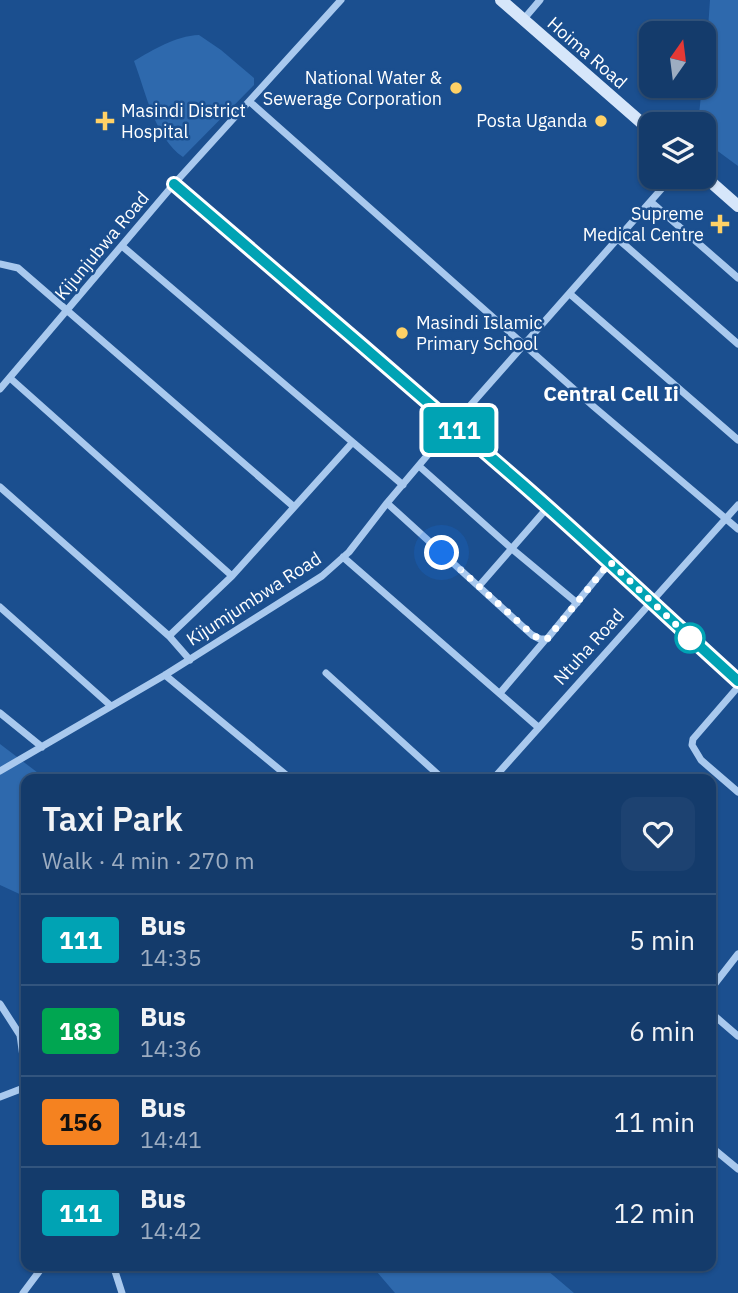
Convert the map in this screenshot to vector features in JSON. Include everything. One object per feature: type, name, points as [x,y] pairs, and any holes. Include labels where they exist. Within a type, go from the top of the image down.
[{"type":"main road","name":"Hoima Road","points":[[501,0],[639,121]]},
{"type":"main road","points":[[716,187],[738,206]]},
{"type":"street","name":"Kijunjubwa Road","points":[[0,389],[174,184],[341,0]]},
{"type":"street","points":[[522,20],[540,0]]},
{"type":"street","points":[[250,102],[738,529]]},
{"type":"street","points":[[174,184],[548,507],[738,681]]},
{"type":"street","name":"Kijumjumbwa Road","points":[[0,771],[190,660],[322,576],[343,557],[453,425],[662,189]]},
{"type":"street","points":[[651,202],[738,278]]},
{"type":"street","points":[[618,239],[738,344]]},
{"type":"street","points":[[122,246],[404,485]]},
{"type":"street","points":[[0,264],[18,268],[293,506]]},
{"type":"street","points":[[570,294],[738,440]]},
{"type":"street","points":[[10,379],[232,576]]},
{"type":"street","points":[[169,636],[232,576],[352,443]]},
{"type":"street","points":[[419,466],[577,603]]},
{"type":"street","points":[[0,486],[169,636],[190,660]]},
{"type":"street","points":[[387,503],[533,635],[547,639]]},
{"type":"street","name":"Ntuha Road","points":[[497,774],[738,505]]},
{"type":"street","points":[[479,586],[548,507]]},
{"type":"street","points":[[343,557],[538,727]]},
{"type":"street","points":[[500,693],[610,562]]},
{"type":"street","points":[[0,607],[111,706]]},
{"type":"street","points":[[327,673],[438,774]]},
{"type":"street","points":[[165,675],[285,774]]},
{"type":"street","points":[[738,687],[693,739],[692,745],[701,760],[738,792]]},
{"type":"street","points":[[0,713],[42,747]]},
{"type":"street","points":[[716,982],[738,954]]},
{"type":"street","points":[[0,1004],[20,1035],[21,1042]]},
{"type":"street","points":[[716,1018],[738,1037]]},
{"type":"street","points":[[0,1097],[21,1089]]},
{"type":"street","points":[[716,1151],[738,1169]]},
{"type":"street","points":[[23,1293],[40,1271]]},
{"type":"street","points":[[115,1271],[122,1293]]},
{"type":"shaded area","points":[[710,0],[738,0],[738,166],[716,150],[716,112],[699,112],[701,98],[716,98],[716,21],[709,21]]},
{"type":"shaded area","points":[[199,35],[254,78],[254,85],[183,157],[173,149],[158,127],[134,61],[173,41]]},
{"type":"shaded area","points":[[0,744],[39,774],[21,774],[21,895],[0,885]]},
{"type":"shaded area","points":[[376,1271],[548,1271],[574,1293],[395,1293]]},
{"type":"bus line","name":"111","points":[[174,184],[522,484],[738,681]]},
{"type":"place","name":"National Water & Sewerage Corporation","points":[[456,88]]},
{"type":"place","name":"Masindi District Hospital","points":[[105,121]]},
{"type":"place","name":"Posta Uganda","points":[[601,121]]},
{"type":"place","name":"Supreme Medical Centre","points":[[720,224]]},
{"type":"place","name":"Masindi Islamic Primary School","points":[[402,333]]},
{"type":"district","name":"Central Cell Ii","points":[[611,394]]},
{"type":"route","points":[[442,553],[540,639],[547,639],[610,562],[690,638]]}]
